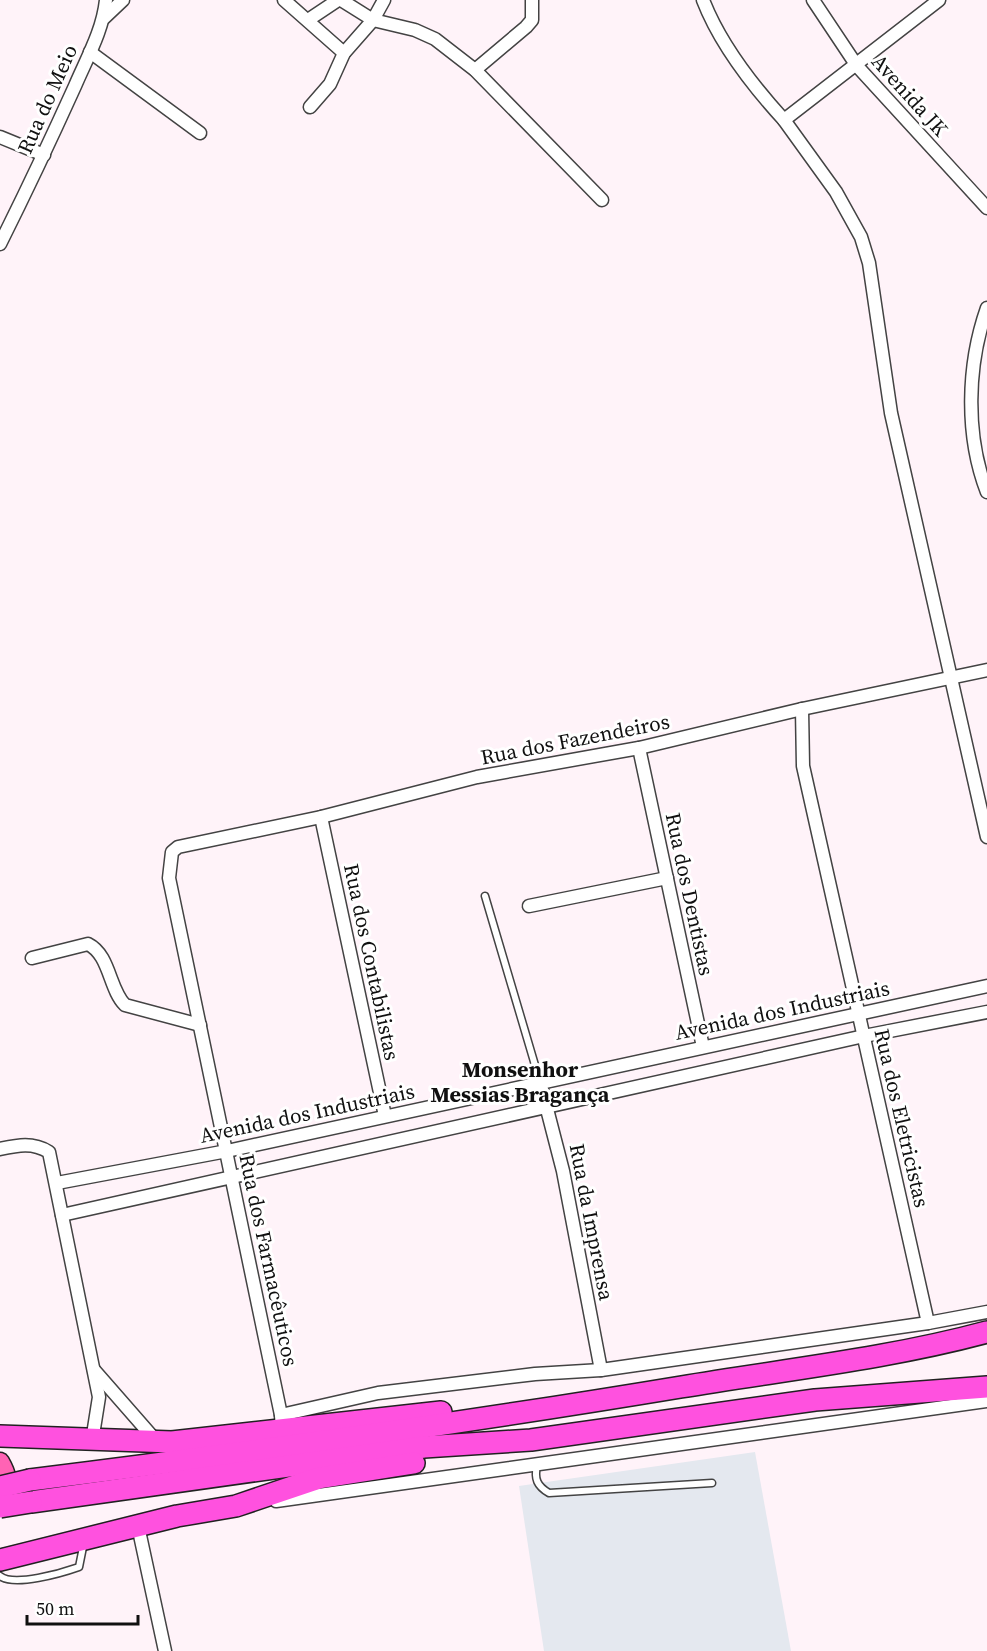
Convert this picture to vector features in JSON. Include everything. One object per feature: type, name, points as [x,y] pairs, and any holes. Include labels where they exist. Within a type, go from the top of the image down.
[{"type":"highway","points":[[0,1487],[30,1480],[402,1432],[906,1350],[987,1332]]},
{"type":"highway","points":[[0,1436],[157,1442],[281,1422],[698,1384]]},
{"type":"highway","points":[[0,1560],[138,1526],[236,1506],[319,1478],[439,1459],[531,1440],[815,1400],[987,1387]]},
{"type":"highway","points":[[0,1507],[424,1447],[531,1440]]},
{"type":"main road","points":[[0,1462],[5,1470],[8,1486],[0,1513]]},
{"type":"street","name":"Rua do Meio","points":[[0,244],[44,155],[90,52],[104,18],[106,0]]},
{"type":"street","points":[[104,18],[123,0]]},
{"type":"street","points":[[284,0],[344,53]]},
{"type":"street","points":[[309,21],[339,0],[373,20],[415,30],[435,39],[475,70],[602,200]]},
{"type":"street","points":[[310,107],[330,84],[344,53],[373,20],[384,0]]},
{"type":"street","points":[[475,70],[532,20],[531,0]]},
{"type":"street","points":[[703,0],[724,40],[759,93],[784,120],[836,192],[861,237],[869,263],[891,413],[930,590],[953,677],[987,837]]},
{"type":"street","name":"Avenida JK","points":[[813,0],[857,66],[987,208]]},
{"type":"street","points":[[784,120],[857,66],[939,0]]},
{"type":"street","points":[[90,52],[200,133]]},
{"type":"street","points":[[0,137],[44,155]]},
{"type":"street","points":[[987,308],[978,332],[971,380],[980,475],[987,492]]},
{"type":"street","name":"Rua dos Fazendeiros","points":[[172,852],[186,845],[321,817],[477,777],[639,748],[802,709],[987,670]]},
{"type":"street","name":"Rua dos Eletricistas","points":[[802,709],[803,766],[928,1323]]},
{"type":"street","name":"Rua dos Dentistas","points":[[639,748],[703,1047]]},
{"type":"street","name":"Rua dos Contabilistas","points":[[321,817],[386,1116]]},
{"type":"street","name":"Rua dos Farmacêuticos","points":[[172,852],[170,878],[281,1422]]},
{"type":"street","points":[[528,906],[667,878]]},
{"type":"street","points":[[32,958],[88,944],[102,959],[117,997],[125,1005],[200,1025]]},
{"type":"street","name":"Avenida dos Industriais","points":[[57,1183],[227,1151],[987,986]]},
{"type":"street","name":"Avenida dos Industriais","points":[[62,1215],[864,1036],[987,1012]]},
{"type":"street","name":"Rua da Imprensa","points":[[540,1082],[548,1108],[601,1370]]},
{"type":"street","points":[[0,1149],[23,1144],[39,1145],[49,1152],[57,1183],[91,1367],[99,1397],[92,1441]]},
{"type":"street","points":[[281,1422],[378,1394],[535,1374],[601,1370],[928,1323],[987,1312]]},
{"type":"street","points":[[91,1367],[157,1442]]},
{"type":"street","points":[[236,1506],[537,1466],[987,1401]]},
{"type":"street","points":[[138,1526],[165,1651]]},
{"type":"lane","points":[[485,896],[540,1082]]},
{"type":"lane","points":[[537,1466],[536,1479],[540,1488],[549,1493],[712,1484]]},
{"type":"lane","points":[[0,1575],[13,1581],[79,1567],[84,1540]]},
{"type":"shaded area","points":[[755,1452],[791,1651],[544,1651],[519,1486]]},
{"type":"district","name":"Monsenhor Messias Bragança","points":[[520,1082]]}]
